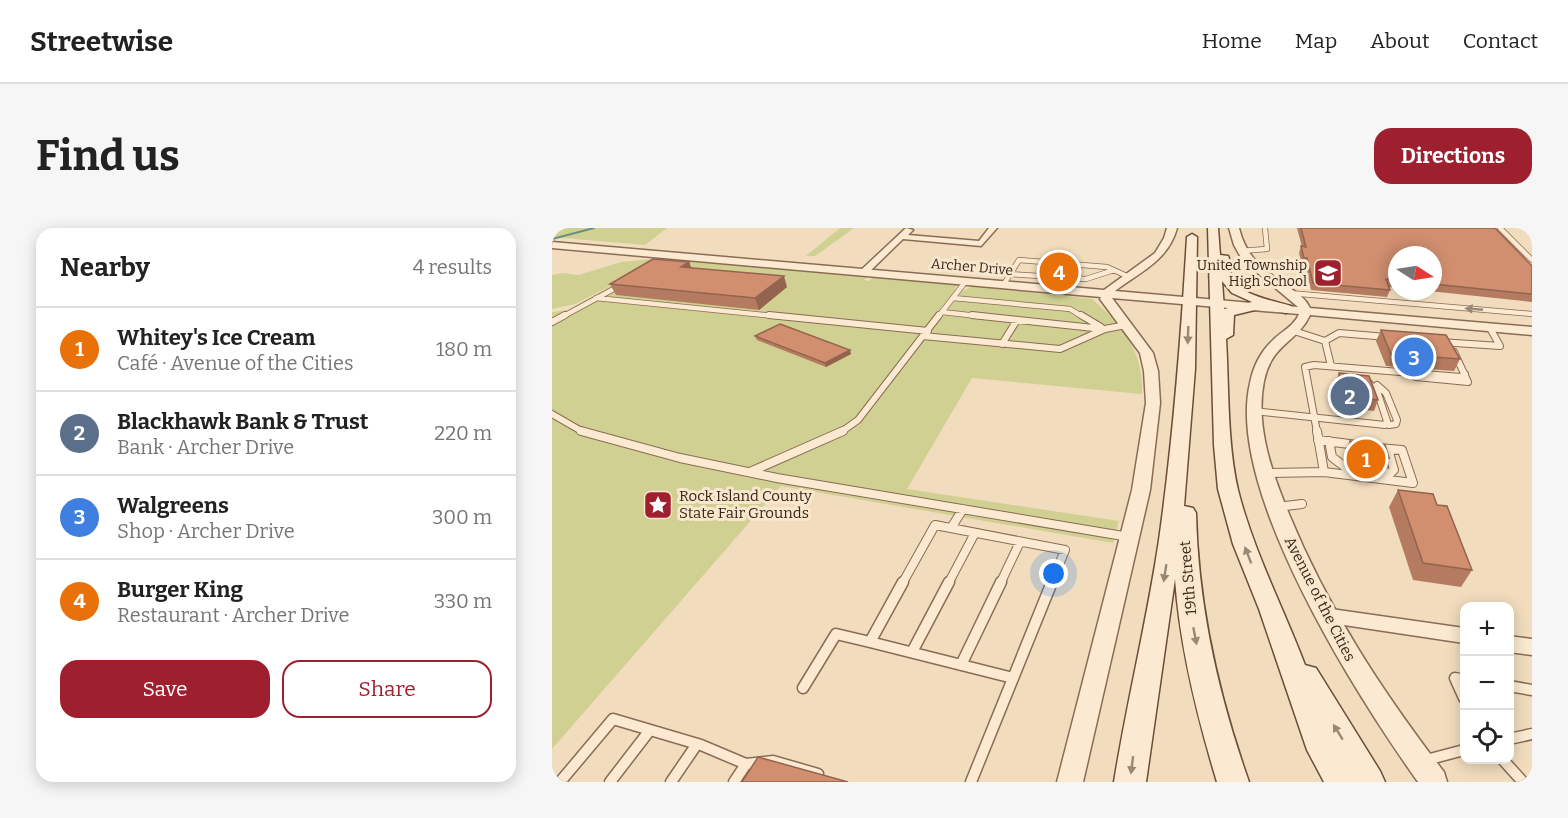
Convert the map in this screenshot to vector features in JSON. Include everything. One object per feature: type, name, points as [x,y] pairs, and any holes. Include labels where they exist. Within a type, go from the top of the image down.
[{"type":"main road","points":[[1215,228],[1222,431],[1228,489],[1238,527],[1322,750],[1341,782]]},
{"type":"main road","points":[[1215,228],[1222,244],[1227,280],[1253,304]]},
{"type":"main road","points":[[1130,782],[1139,717],[1170,542],[1187,369],[1192,232]]},
{"type":"main road","points":[[1222,431],[1228,376],[1226,316],[1231,311],[1253,304],[1296,310]]},
{"type":"main road","name":"19th Street","points":[[1187,369],[1189,387],[1185,540],[1190,614],[1204,684],[1233,782]]},
{"type":"main road","points":[[1270,609],[1330,720],[1369,782]]},
{"type":"street","points":[[862,273],[911,228]]},
{"type":"street","points":[[902,237],[981,244],[993,228]]},
{"type":"street","points":[[1070,782],[1145,468],[1153,389],[1146,353],[1116,310],[1116,285],[1157,258],[1169,240],[1172,228]]},
{"type":"street","points":[[1234,228],[1240,251],[1254,268],[1302,303],[1296,310]]},
{"type":"street","name":"Archer Drive","points":[[552,245],[670,259],[1004,284],[1116,310],[1149,297],[1190,297],[1217,303],[1253,304]]},
{"type":"street","points":[[1129,277],[1129,288],[1149,297]]},
{"type":"street","points":[[1253,304],[1278,299],[1289,293]]},
{"type":"street","points":[[1116,310],[1122,304],[1149,297]]},
{"type":"street","points":[[1253,304],[1286,319],[1288,333]]},
{"type":"street","points":[[1296,310],[1532,331]]},
{"type":"street","name":"Avenue of the Cities","points":[[1296,310],[1303,318],[1263,364],[1255,389],[1254,411],[1265,473],[1297,558],[1324,615],[1351,663],[1434,782]]},
{"type":"street","points":[[1324,615],[1460,635]]},
{"type":"street","points":[[1514,645],[1532,647]]},
{"type":"lane","points":[[1240,251],[1267,249],[1265,228]]},
{"type":"lane","points":[[1500,228],[1532,260]]},
{"type":"lane","points":[[1004,284],[1019,260],[1107,267],[1129,277]]},
{"type":"lane","points":[[1017,264],[1019,266],[1017,270],[1023,273],[1086,279]]},
{"type":"lane","points":[[1010,274],[1086,279],[1114,270]]},
{"type":"lane","points":[[750,472],[781,456],[835,437],[858,420],[966,281]]},
{"type":"lane","points":[[552,322],[625,282]]},
{"type":"lane","points":[[1289,293],[1532,314]]},
{"type":"lane","points":[[596,298],[1060,349],[1105,329],[1116,310]]},
{"type":"lane","points":[[953,298],[1070,309],[1105,329]]},
{"type":"lane","points":[[942,312],[1105,329]]},
{"type":"lane","points":[[1002,344],[1017,320]]},
{"type":"lane","points":[[1427,341],[1500,346],[1490,328]]},
{"type":"lane","points":[[1288,333],[1325,341],[1339,333],[1394,338]]},
{"type":"lane","points":[[1325,341],[1332,366]]},
{"type":"lane","points":[[1324,472],[1304,370],[1310,365],[1384,369],[1401,371],[1415,377],[1468,382],[1449,343]]},
{"type":"lane","points":[[1366,369],[1381,420],[1377,425]]},
{"type":"lane","points":[[1254,411],[1377,425],[1396,424],[1386,393],[1366,369]]},
{"type":"lane","points":[[1369,383],[1377,391],[1387,425]]},
{"type":"lane","points":[[552,414],[583,432],[600,438],[680,458],[1130,537]]},
{"type":"lane","points":[[1265,473],[1324,472],[1413,483],[1401,450],[1318,440]]},
{"type":"lane","points":[[1329,441],[1332,457],[1345,467],[1391,473],[1394,470],[1388,449]]},
{"type":"lane","points":[[1277,507],[1302,504]]},
{"type":"lane","points":[[951,528],[963,509]]},
{"type":"lane","points":[[870,642],[935,525],[1065,550],[971,782]]},
{"type":"lane","points":[[912,652],[975,533]]},
{"type":"lane","points":[[961,665],[1020,542]]},
{"type":"lane","points":[[803,688],[836,634],[1013,678]]},
{"type":"lane","points":[[1460,679],[1455,678],[1460,689]]},
{"type":"lane","points":[[1514,688],[1532,690]]},
{"type":"lane","points":[[560,782],[613,719],[697,744],[746,764],[773,761],[825,776]]},
{"type":"lane","points":[[610,782],[650,730]]},
{"type":"lane","points":[[1514,738],[1532,734]]},
{"type":"lane","points":[[671,782],[697,744]]},
{"type":"lane","points":[[1419,762],[1460,751]]},
{"type":"lane","points":[[734,782],[746,764]]},
{"type":"lane","points":[[1507,764],[1523,782]]},
{"type":"green space","points":[[552,228],[667,228],[645,245],[552,237]]},
{"type":"green space","points":[[840,228],[854,228],[815,256],[806,256]]},
{"type":"green space","name":"Rock Island County State Fair Grounds","points":[[663,257],[866,275],[864,280],[869,281],[875,276],[953,284],[957,285],[955,289],[965,290],[973,286],[1092,299],[1113,319],[1129,341],[1139,366],[1142,394],[972,378],[907,489],[1119,521],[1113,543],[781,486],[552,749],[552,312],[568,310],[621,280],[575,304],[552,309],[552,275],[562,273],[579,275],[621,262],[652,259],[653,263]]},
{"type":"building","points":[[1301,228],[1495,228],[1532,266],[1532,294],[1442,285],[1442,246],[1388,246],[1388,279],[1386,279],[1388,290],[1313,283],[1307,258],[1304,258],[1301,246],[1306,247]]},
{"type":"building","points":[[653,259],[689,262],[681,267],[784,276],[755,298],[610,284]]},
{"type":"building","points":[[780,324],[850,350],[825,363],[755,336]]},
{"type":"building","points":[[1381,330],[1446,335],[1460,359],[1391,354]]},
{"type":"building","points":[[1339,373],[1369,376],[1378,400],[1344,397]]},
{"type":"building","points":[[1350,441],[1385,445],[1389,458],[1353,453]]},
{"type":"building","points":[[1398,490],[1433,494],[1437,505],[1447,506],[1472,570],[1423,563]]},
{"type":"building","points":[[758,757],[848,782],[742,782]]},
{"type":"waterway","points":[[552,239],[594,228]]},
{"type":"place","name":"Burger King","points":[[1059,272]]},
{"type":"place","name":"United Township High School","points":[[1328,273]]},
{"type":"place","name":"Walgreens","points":[[1414,357]]},
{"type":"place","name":"Blackhawk Bank & Trust","points":[[1350,396]]},
{"type":"place","name":"Whitey's Ice Cream","points":[[1366,459]]},
{"type":"place","name":"Rock Island County State Fair Grounds","points":[[658,505]]}]
